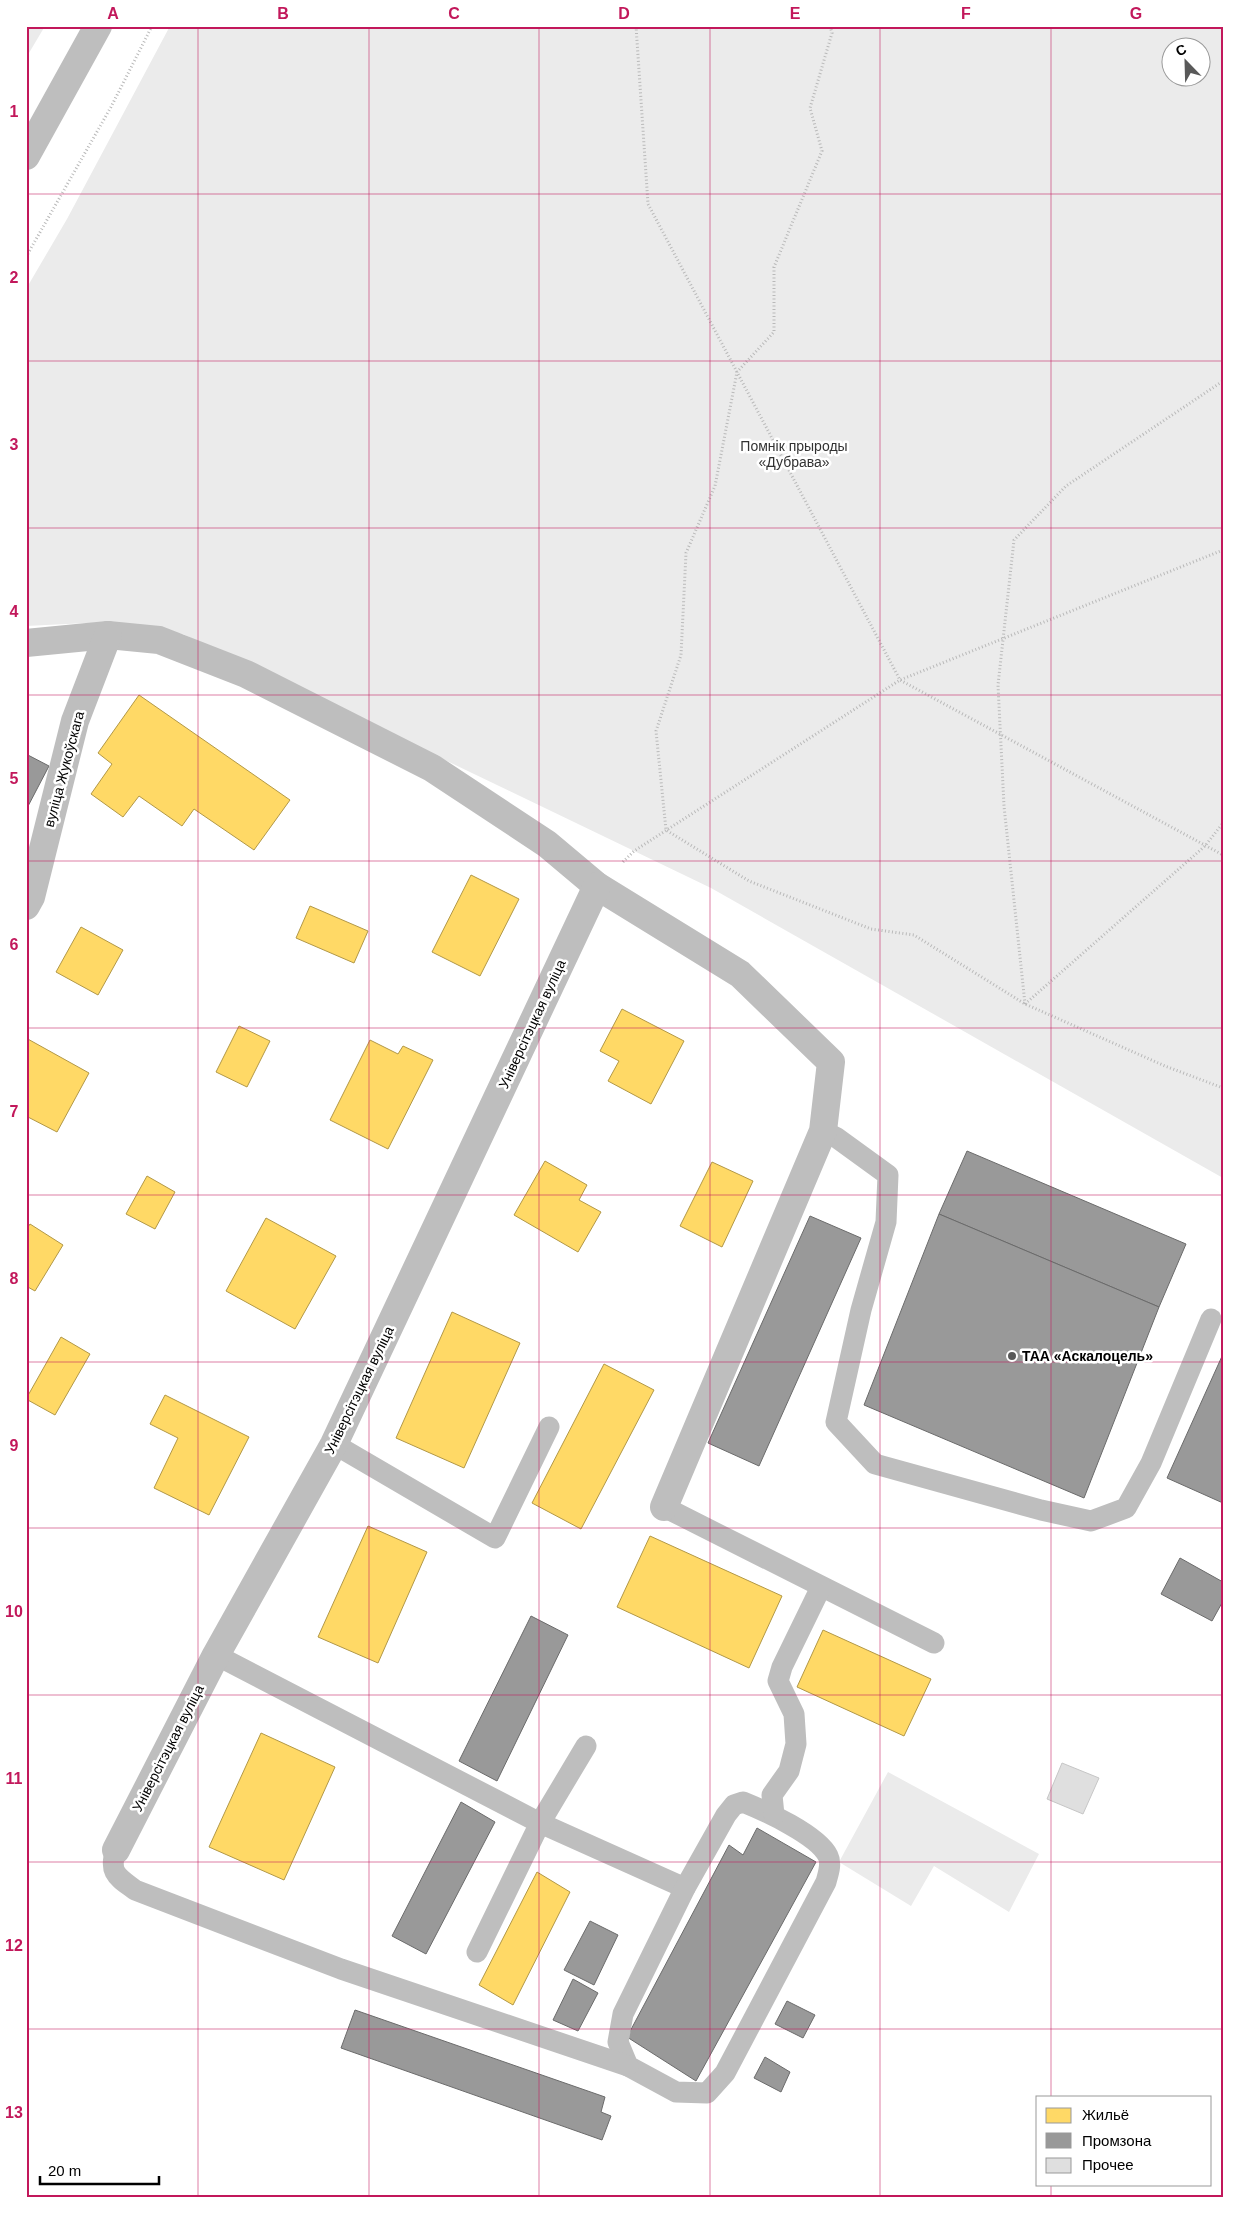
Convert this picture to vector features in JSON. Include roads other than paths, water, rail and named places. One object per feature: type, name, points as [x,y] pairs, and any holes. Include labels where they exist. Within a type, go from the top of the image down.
[{"type":"street","points":[[26,156],[98,26]]},
{"type":"street","points":[[26,643],[108,635],[159,640],[246,674],[432,768],[547,844],[598,886],[740,974],[831,1062],[823,1131],[664,1508]]},
{"type":"street","name":"вуліца Жукоўскага","points":[[26,906],[31,897],[74,721],[108,635]]},
{"type":"street","name":"Універсітэцкая вуліца","points":[[116,1850],[216,1655],[334,1444],[598,886]]},
{"type":"lane","points":[[823,1131],[837,1138],[888,1175],[886,1222],[861,1310],[836,1422],[875,1464],[1041,1510],[1091,1521],[1126,1508],[1151,1464],[1212,1319]]},
{"type":"lane","points":[[334,1444],[495,1538],[549,1427]]},
{"type":"lane","points":[[664,1508],[934,1643]]},
{"type":"lane","points":[[774,1815],[772,1795],[789,1771],[796,1744],[794,1714],[778,1681],[782,1667],[821,1587]]},
{"type":"lane","points":[[216,1655],[540,1822],[684,1888]]},
{"type":"lane","points":[[477,1952],[540,1822],[586,1746]]},
{"type":"lane","points":[[116,1850],[112,1861],[115,1876],[135,1890],[342,1969],[628,2066],[676,2092],[706,2092],[725,2073],[826,1882],[830,1869],[828,1857],[821,1846],[774,1815],[743,1802],[734,1805],[726,1815],[684,1888],[623,2014],[618,2042],[628,2066]]},
{"type":"place","name":"ТАА «Аскалоцель»","points":[[1012,1356]]},
{"type":"park label","name":"Помнік прыроды «Дубрава»","points":[[794,454]]}]
